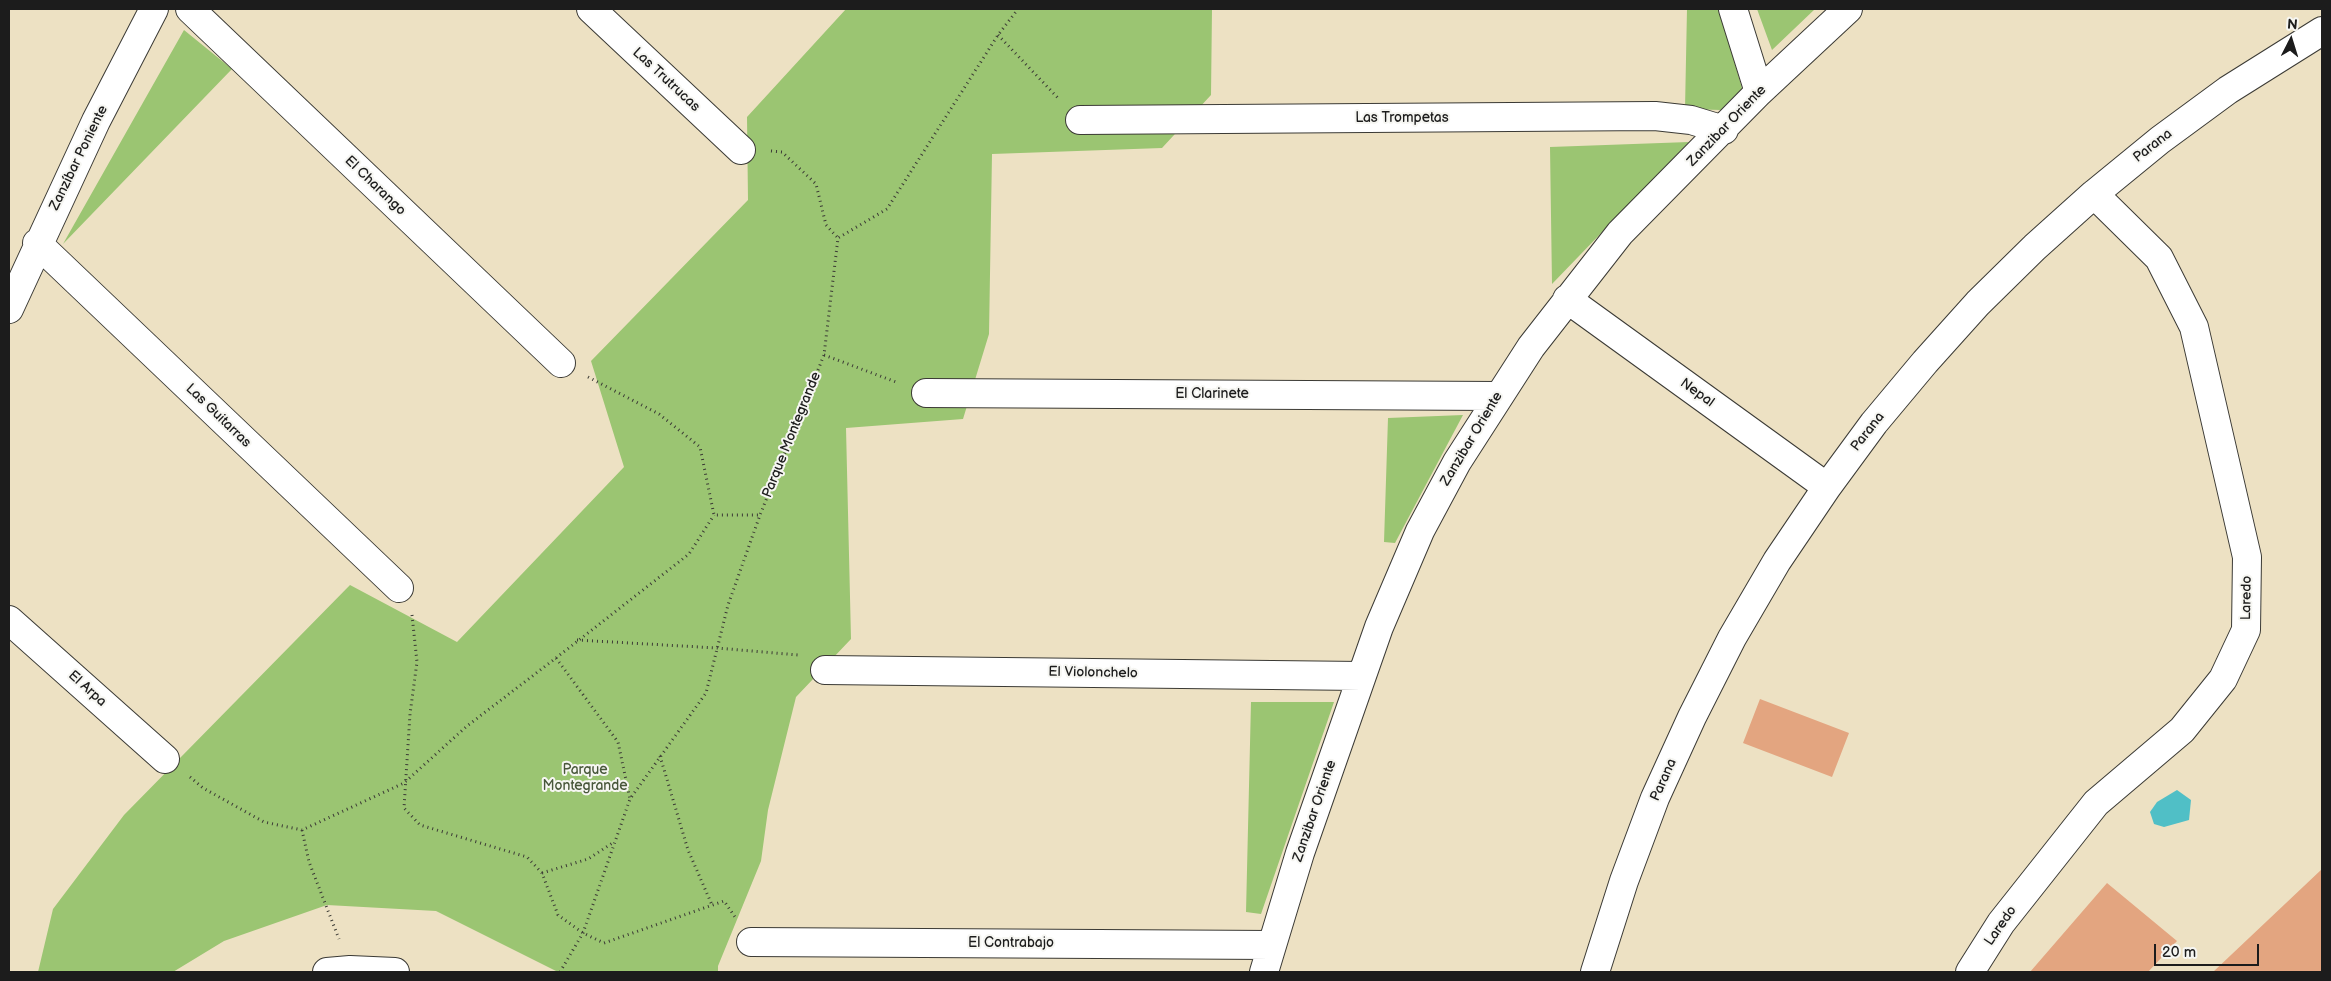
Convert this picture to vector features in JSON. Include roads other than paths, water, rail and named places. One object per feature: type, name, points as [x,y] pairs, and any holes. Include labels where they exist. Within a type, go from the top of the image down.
[{"type":"street","name":"Zanzíbar Poniente","points":[[9,309],[37,243],[96,121],[154,9]]},
{"type":"street","name":"El Charango","points":[[190,9],[561,363]]},
{"type":"street","name":"Las Trutrucas","points":[[591,9],[741,150]]},
{"type":"street","points":[[1733,9],[1759,92]]},
{"type":"street","name":"Zanzibar Oriente","points":[[1264,972],[1300,853],[1378,627],[1420,531],[1456,462],[1498,396],[1567,299],[1620,233],[1724,130],[1759,92],[1848,9]]},
{"type":"street","name":"Parana","points":[[1595,972],[1638,844],[1692,717],[1777,561],[1827,487],[1880,416],[1978,303],[2035,247],[2094,194],[2160,140],[2228,90],[2322,31]]},
{"type":"street","name":"Las Trompetas","points":[[1080,120],[1655,116],[1691,120],[1724,130]]},
{"type":"street","name":"Laredo","points":[[1970,972],[2001,923],[2096,804],[2182,730],[2223,679],[2246,630],[2248,557],[2194,326],[2159,258],[2094,194]]},
{"type":"street","name":"Las Guitarras","points":[[37,243],[399,588]]},
{"type":"street","name":"Nepal","points":[[1567,299],[1827,487]]},
{"type":"street","name":"El Clarinete","points":[[926,393],[1498,396]]},
{"type":"street","name":"El Arpa","points":[[9,620],[165,759]]},
{"type":"street","name":"El Violonchelo","points":[[825,670],[1362,676]]},
{"type":"street","name":"El Contrabajo","points":[[751,942],[1271,945]]},
{"type":"street","points":[[339,971],[395,972]]},
{"type":"water","points":[[2177,790],[2191,800],[2189,820],[2164,827],[2154,824],[2150,812],[2157,802]]},
{"type":"park label","name":"Parque Montegrande","points":[[585,778]]}]
